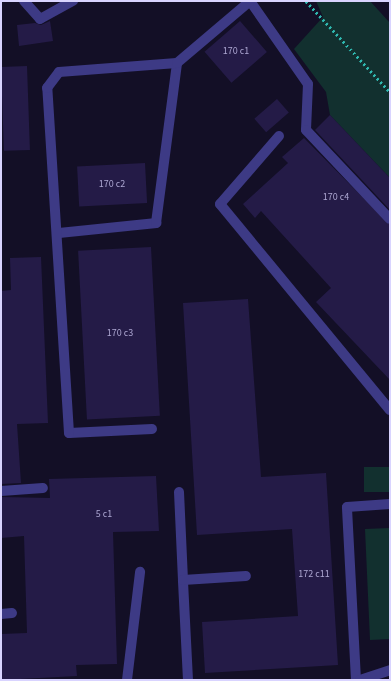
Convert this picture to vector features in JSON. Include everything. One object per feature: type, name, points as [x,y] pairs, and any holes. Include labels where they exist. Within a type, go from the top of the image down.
[{"type":"lane","points":[[24,1],[40,18],[73,1]]},
{"type":"lane","points":[[152,429],[69,433],[58,233],[47,88],[59,72],[177,63],[250,1],[308,84],[306,130],[390,219]]},
{"type":"lane","points":[[58,233],[156,223],[177,63]]},
{"type":"lane","points":[[279,136],[220,204],[390,410]]},
{"type":"lane","points":[[1,491],[43,488]]},
{"type":"lane","points":[[179,492],[188,680]]},
{"type":"lane","points":[[356,680],[347,507],[390,504]]},
{"type":"lane","points":[[127,680],[140,572]]},
{"type":"lane","points":[[183,580],[246,576]]},
{"type":"lane","points":[[1,614],[12,613]]},
{"type":"lane","points":[[360,680],[390,670]]},
{"type":"path","points":[[306,1],[390,92]]},
{"type":"green space","points":[[316,1],[370,1],[390,23],[390,178],[330,115],[326,92],[294,49],[323,17]]},
{"type":"green space","points":[[364,467],[390,467],[390,492],[364,492]]},
{"type":"green space","points":[[390,528],[390,639],[370,640],[365,529]]},
{"type":"building","points":[[50,21],[53,41],[19,46],[17,25],[35,23],[41,25]]},
{"type":"building","points":[[240,21],[267,52],[231,83],[205,52]]},
{"type":"building","points":[[27,66],[30,150],[4,151],[1,67]]},
{"type":"building","points":[[277,99],[289,113],[266,132],[254,119]]},
{"type":"building","points":[[330,115],[390,178],[390,210],[315,130]]},
{"type":"building","points":[[304,138],[390,225],[390,380],[316,302],[331,288],[261,211],[255,218],[243,204],[288,163],[282,157]]},
{"type":"building","points":[[145,163],[147,203],[79,207],[77,167]]},
{"type":"building","points":[[151,247],[160,416],[87,420],[78,251]]},
{"type":"building","points":[[41,257],[48,423],[17,424],[21,483],[1,484],[1,291],[11,290],[10,258]]},
{"type":"building","points":[[248,299],[261,477],[326,473],[338,665],[205,673],[202,622],[298,616],[292,529],[197,535],[183,303]]},
{"type":"building","points":[[156,476],[159,531],[113,532],[117,664],[76,665],[77,676],[1,680],[1,634],[27,633],[24,536],[1,538],[1,497],[50,498],[49,479]]}]
